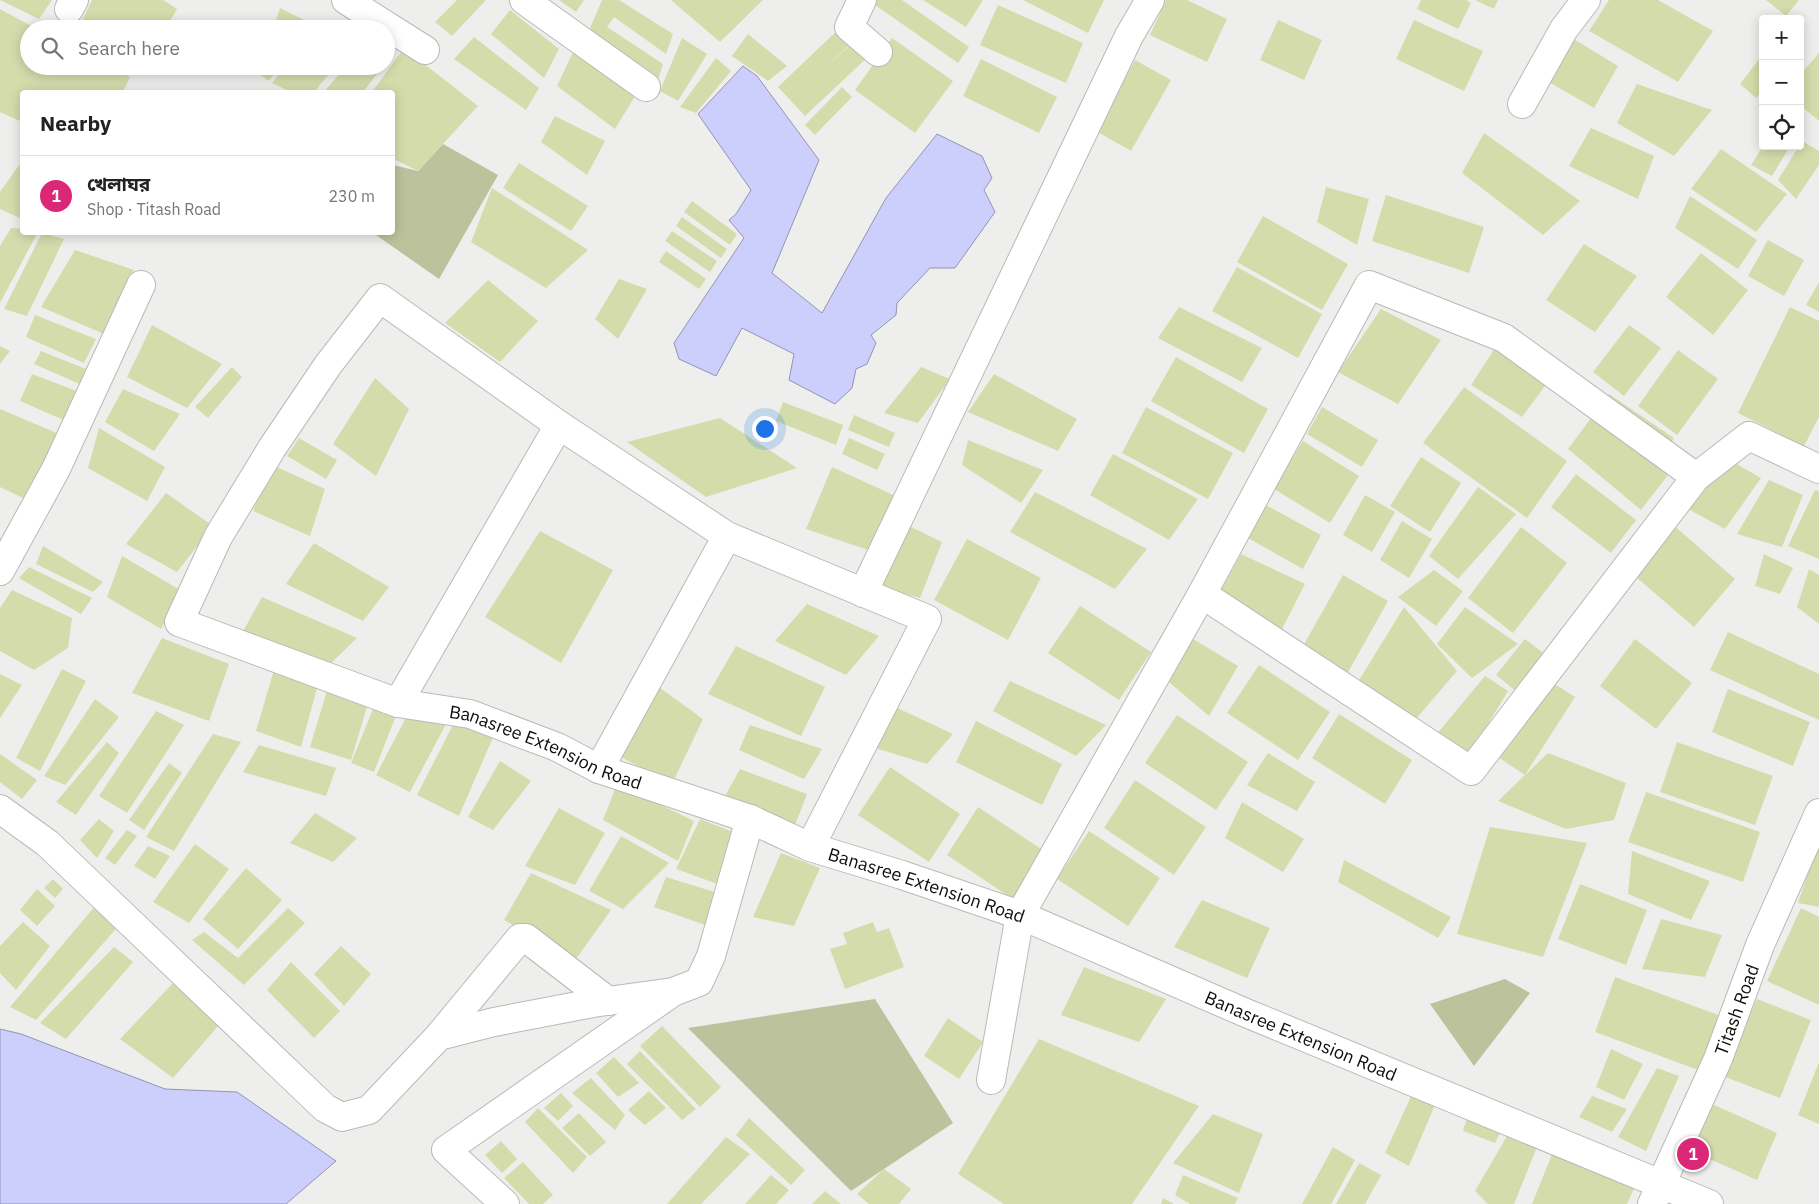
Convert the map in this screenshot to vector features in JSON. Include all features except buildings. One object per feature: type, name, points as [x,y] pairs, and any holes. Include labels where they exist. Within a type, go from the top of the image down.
[{"type":"street","points":[[346,0],[378,20]]},
{"type":"street","points":[[524,0],[646,87]]},
{"type":"street","points":[[862,0],[849,28],[878,52]]},
{"type":"street","points":[[863,593],[1129,36],[1150,0]]},
{"type":"street","points":[[1522,104],[1564,30],[1586,0]]},
{"type":"street","points":[[395,31],[425,50]]},
{"type":"street","points":[[0,571],[56,469],[141,285]]},
{"type":"street","points":[[991,1080],[1020,915],[1202,594],[1369,285],[1504,338],[1696,476]]},
{"type":"street","name":"Banasree Extension Road","points":[[559,425],[380,298],[328,365],[272,448],[218,537],[179,622],[398,703],[470,714],[557,747],[599,768],[750,819],[810,848],[902,875],[1020,915],[1657,1194],[1709,1204]]},
{"type":"street","points":[[398,703],[559,425],[727,536],[927,619],[810,848]]},
{"type":"street","points":[[1202,594],[1471,771],[1696,476],[1749,436],[1819,469]]},
{"type":"street","points":[[599,768],[727,536]]},
{"type":"street","points":[[0,809],[47,843],[325,1108],[342,1117],[369,1110],[439,1036],[520,938],[526,938],[608,1001]]},
{"type":"street","name":"Titash Road","points":[[1657,1194],[1718,1058],[1760,945],[1819,813]]},
{"type":"street","points":[[439,1036],[494,1022],[608,1001],[673,992],[699,982],[712,956],[750,819]]},
{"type":"street","points":[[504,1204],[446,1150],[673,992]]},
{"type":"green space","points":[[443,144],[498,175],[439,279],[376,235],[395,235],[395,165],[418,171]]},
{"type":"green space","points":[[1505,979],[1530,993],[1474,1066],[1430,1004]]},
{"type":"green space","points":[[875,999],[953,1123],[851,1191],[688,1028]]},
{"type":"water","points":[[743,66],[757,76],[819,160],[772,273],[822,313],[886,198],[937,134],[982,156],[992,178],[984,190],[995,212],[955,268],[930,268],[897,303],[896,315],[871,335],[876,343],[867,364],[856,369],[852,388],[835,404],[789,380],[794,354],[742,328],[716,376],[679,359],[674,343],[744,238],[729,220],[736,214],[751,190],[698,114]]},
{"type":"water","points":[[0,1029],[21,1034],[165,1089],[237,1092],[336,1161],[286,1204],[0,1204]]},
{"type":"place","name":"খেলাঘর","points":[[1693,1154]]}]
